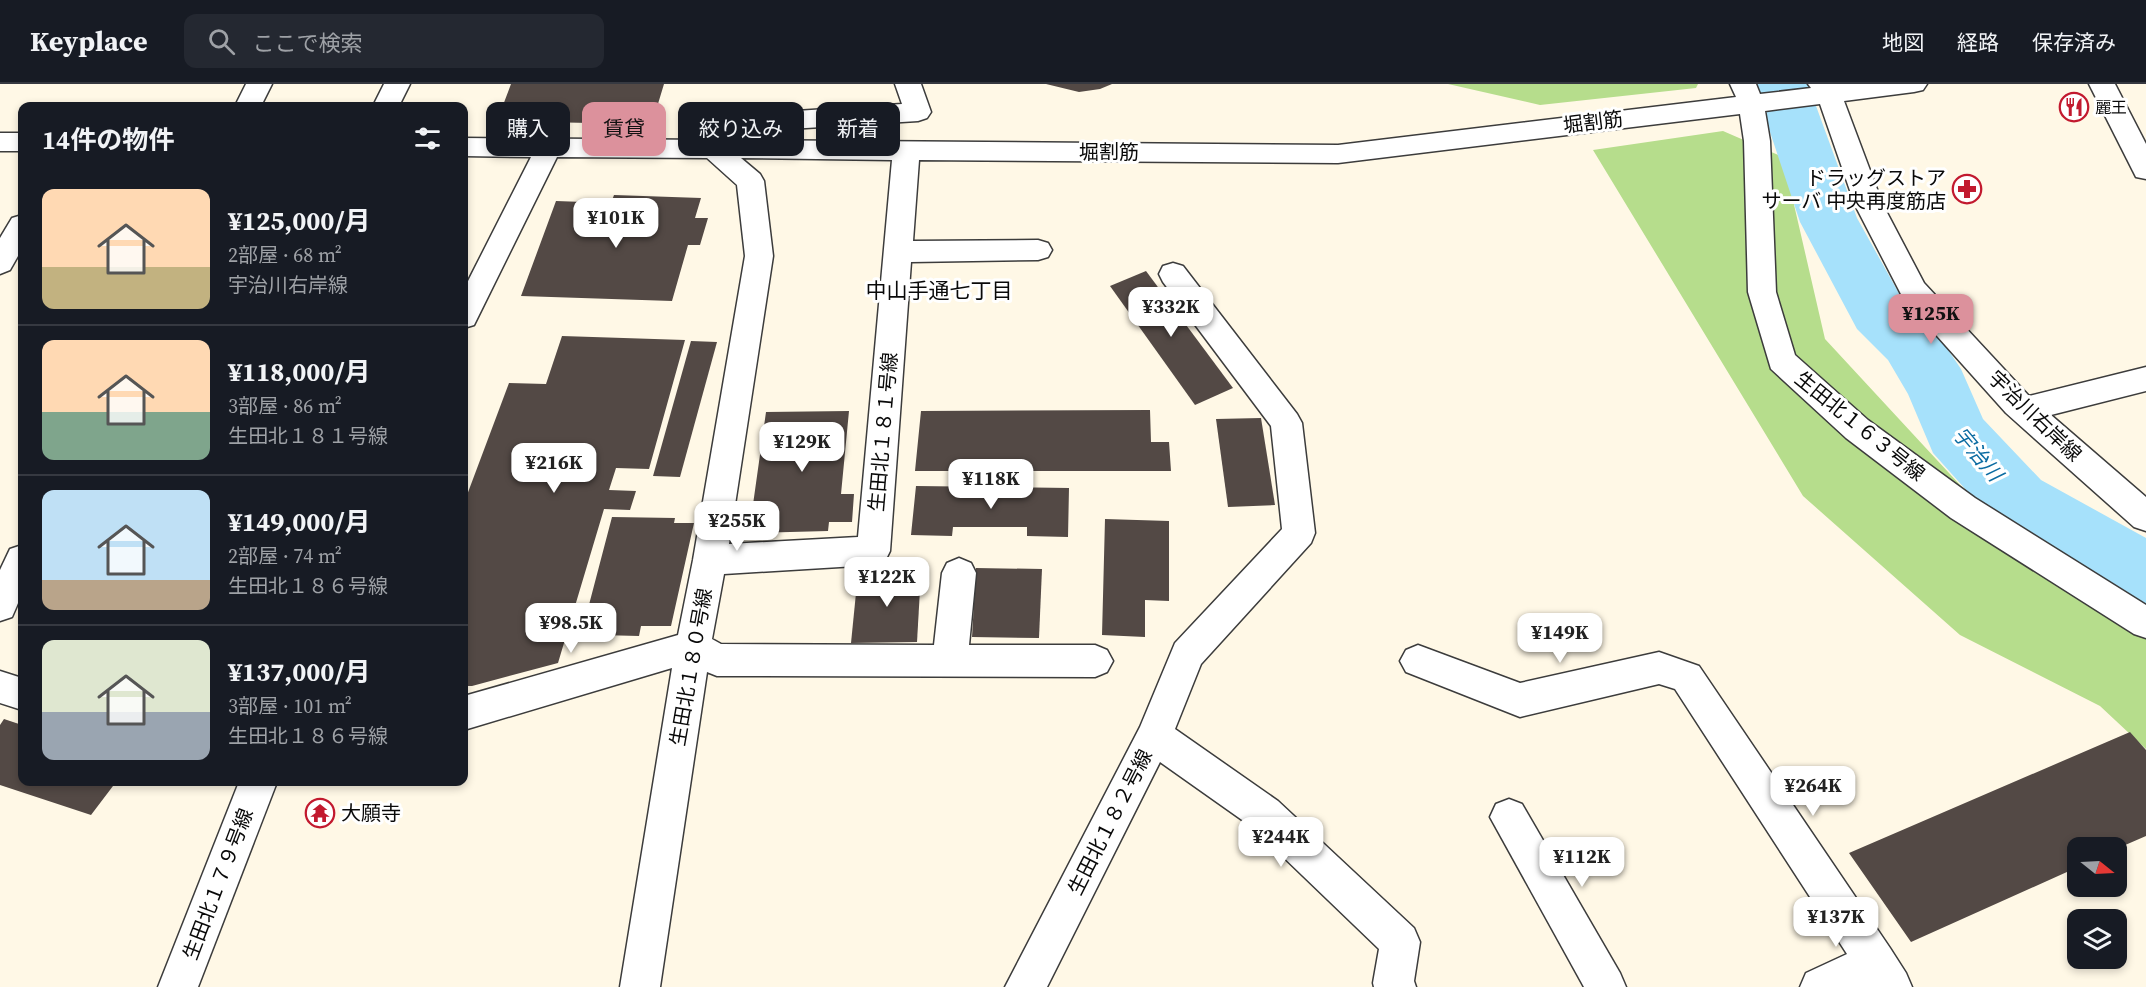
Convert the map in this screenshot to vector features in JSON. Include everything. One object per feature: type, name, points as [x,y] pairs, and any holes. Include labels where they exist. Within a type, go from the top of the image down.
[{"type":"street","points":[[250,102],[259,84]]},
{"type":"street","points":[[388,102],[397,84]]},
{"type":"street","points":[[804,120],[918,112],[908,84]]},
{"type":"street","points":[[1825,89],[1914,84]]},
{"type":"street","points":[[2102,84],[2146,170]]},
{"type":"street","name":"堀割筋","points":[[804,150],[1338,154],[1747,93],[1825,89]]},
{"type":"street","name":"宇治川右岸線","points":[[1825,89],[1869,205],[1913,290],[2024,410],[2146,517]]},
{"type":"street","name":"生田北１６３号線","points":[[1747,93],[1757,141],[1762,292],[1782,361],[1857,429],[1963,508],[2146,624]]},
{"type":"street","points":[[0,142],[18,142]]},
{"type":"street","name":"堀割筋","points":[[468,147],[486,148]]},
{"type":"street","name":"堀割筋","points":[[570,149],[678,150]]},
{"type":"street","name":"生田北１８１号線","points":[[710,560],[873,551],[906,151]]},
{"type":"street","points":[[468,301],[474,276],[544,156]]},
{"type":"street","name":"生田北１８０号線","points":[[640,987],[693,646],[710,560],[759,256],[750,181],[722,156]]},
{"type":"street","points":[[0,263],[18,232]]},
{"type":"street","points":[[898,252],[1038,250]]},
{"type":"street","name":"生田北１８２号線","points":[[1025,987],[1154,736],[1186,654],[1299,533],[1286,423],[1173,274]]},
{"type":"street","points":[[2024,410],[2146,380]]},
{"type":"street","points":[[0,606],[12,570]]},
{"type":"street","points":[[950,660],[959,573]]},
{"type":"street","points":[[468,712],[693,646],[717,660],[1095,661]]},
{"type":"street","points":[[1418,661],[1520,700],[1659,668],[1687,677],[1884,974],[1820,987]]},
{"type":"street","points":[[0,687],[18,693]]},
{"type":"street","points":[[1154,736],[1265,814],[1400,942],[1392,986]]},
{"type":"street","name":"生田北１７９号線","points":[[178,987],[256,786]]},
{"type":"street","points":[[1509,817],[1606,987]]},
{"type":"green space","points":[[1448,84],[1698,84],[1696,88],[1540,105]]},
{"type":"green space","points":[[1723,131],[1783,157],[1825,339],[1961,486],[2146,623],[2146,749],[2100,706],[1960,635],[1803,496],[1593,150]]},
{"type":"building","points":[[511,84],[664,84],[659,102],[582,102],[582,123],[570,123],[570,102],[504,102]]},
{"type":"building","points":[[1046,84],[1112,84],[1100,89],[1079,92]]},
{"type":"building","points":[[614,195],[701,198],[695,218],[708,218],[700,245],[688,245],[672,301],[521,296],[556,201],[611,203]]},
{"type":"building","points":[[1146,271],[1233,388],[1195,405],[1110,286]]},
{"type":"building","points":[[562,336],[685,340],[649,469],[616,468],[609,490],[636,491],[630,510],[604,509],[558,663],[468,686],[468,492],[509,383],[546,384]]},
{"type":"building","points":[[691,341],[717,342],[680,477],[653,476]]},
{"type":"building","points":[[1150,410],[1151,442],[1169,442],[1171,471],[915,471],[921,411]]},
{"type":"building","points":[[849,411],[841,494],[854,494],[852,522],[829,522],[828,531],[749,533],[766,412]]},
{"type":"building","points":[[1261,418],[1275,505],[1228,507],[1216,419]]},
{"type":"building","points":[[916,486],[1069,488],[1068,537],[1027,536],[1027,527],[953,527],[952,536],[911,535]]},
{"type":"building","points":[[612,517],[675,518],[674,523],[694,523],[671,626],[641,626],[639,636],[600,635],[604,620],[585,620]]},
{"type":"building","points":[[1105,519],[1169,521],[1169,601],[1145,600],[1145,637],[1102,635]]},
{"type":"building","points":[[976,568],[1042,569],[1039,638],[972,637]]},
{"type":"building","points":[[921,572],[917,642],[851,643],[858,573]]},
{"type":"building","points":[[4,719],[18,724],[18,786],[113,786],[91,815],[0,785],[0,725]]},
{"type":"building","points":[[2130,732],[2146,750],[2146,836],[2127,844],[2127,837],[2067,837],[2067,872],[1911,942],[1849,853]]},
{"type":"waterway","name":"宇治川","points":[[1781,84],[1829,222],[1846,249],[1879,313],[1910,343],[1938,387],[1956,434],[2017,500],[2146,573]]},
{"type":"place","name":"麗王","points":[[2074,107]]},
{"type":"place","name":"ドラッグストア サーバ 中央再度筋店","points":[[1967,189]]},
{"type":"place","name":"大願寺","points":[[320,813]]},
{"type":"district","name":"中山手通七丁目","points":[[939,290]]}]
